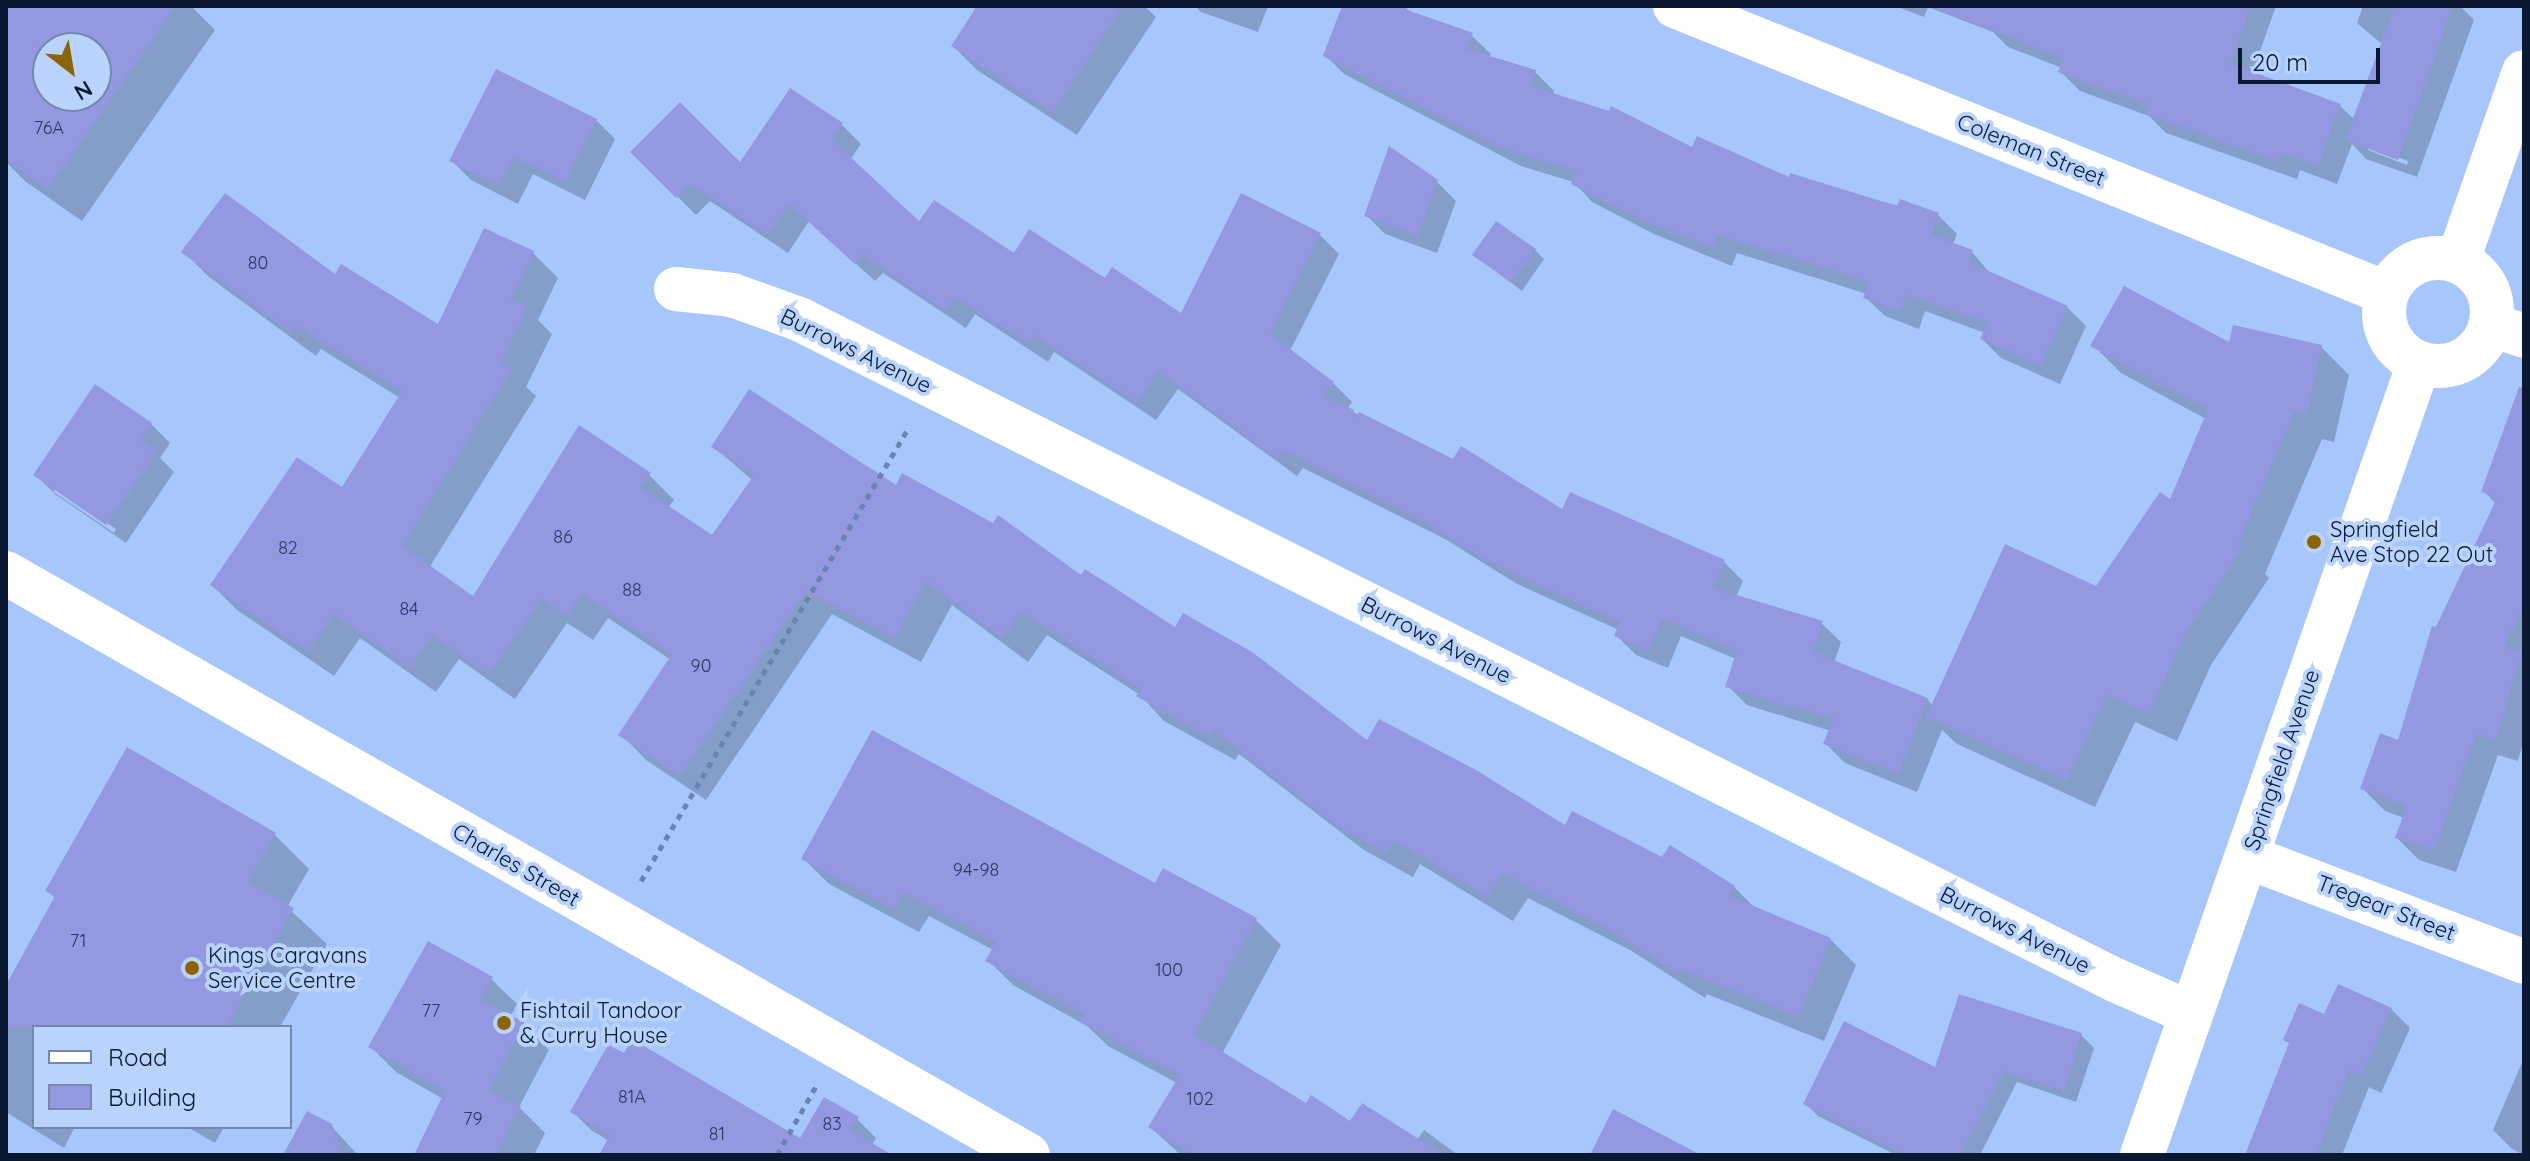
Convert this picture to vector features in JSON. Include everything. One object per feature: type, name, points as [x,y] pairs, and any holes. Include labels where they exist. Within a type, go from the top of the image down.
[{"type":"street","name":"Coleman Street","points":[[1675,6],[2386,293]]},
{"type":"street","points":[[2458,260],[2524,72]]},
{"type":"street","points":[[2441,257],[2458,260],[2483,280],[2493,309],[2508,331],[2486,340],[2463,361],[2434,366],[2419,363],[2405,355],[2385,327],[2383,310],[2386,293],[2395,278],[2423,259],[2441,257]]},
{"type":"street","name":"Burrows Avenue","points":[[676,289],[732,295],[799,319],[2115,980],[2190,1013]]},
{"type":"street","name":"Springfield Avenue","points":[[2142,1155],[2419,363]]},
{"type":"street","name":"Charles Street","points":[[6,573],[1028,1155]]},
{"type":"street","name":"Tregear Street","points":[[2248,857],[2524,962]]},
{"type":"path","points":[[641,881],[909,427]]},
{"type":"path","points":[[777,1155],[819,1082]]},
{"type":"building","points":[[6,6],[176,6],[112,98],[112,32],[32,32],[32,112],[102,112],[48,189],[6,160]]},
{"type":"building","points":[[977,6],[1123,6],[1053,113],[951,46]]},
{"type":"building","points":[[1342,6],[1396,6],[1473,33],[1467,49],[1536,70],[1531,86],[1609,111],[1611,106],[1692,147],[1697,136],[1789,177],[1790,173],[1897,206],[1900,199],[1939,213],[1931,235],[1973,250],[1968,262],[2068,306],[2041,366],[1980,339],[1987,323],[1906,294],[1900,311],[1863,298],[1869,282],[1718,235],[1712,248],[1633,216],[1571,184],[1577,171],[1500,147],[1323,56]]},
{"type":"building","points":[[1937,6],[2251,6],[2231,64],[2341,104],[2318,166],[2281,153],[2278,161],[2145,114],[2148,105],[2058,72],[2064,58],[1936,9]]},
{"type":"building","points":[[2395,6],[2453,6],[2398,160],[2345,140]]},
{"type":"building","points":[[496,69],[597,119],[565,182],[514,157],[499,186],[449,161]]},
{"type":"building","points":[[790,88],[843,123],[832,140],[919,221],[934,200],[1014,253],[1029,229],[1105,278],[1112,267],[1181,313],[1241,193],[1321,233],[1270,334],[1334,382],[1324,395],[1354,410],[1352,416],[1355,418],[1359,412],[1453,459],[1461,446],[1562,509],[1570,492],[1725,560],[1713,588],[1823,621],[1813,652],[1928,698],[1898,774],[1823,744],[1833,719],[1725,687],[1737,650],[1662,619],[1649,651],[1614,636],[1620,622],[1496,566],[1423,521],[1283,450],[1277,459],[1158,371],[1137,403],[1034,335],[1029,344],[955,297],[946,311],[863,255],[855,264],[789,204],[768,235],[690,184],[676,198],[630,152],[680,102],[740,162]]},
{"type":"building","points":[[1389,146],[1438,180],[1418,236],[1364,216]]},
{"type":"building","points":[[225,193],[335,274],[341,264],[438,324],[484,228],[534,251],[511,300],[528,307],[501,363],[512,369],[402,546],[473,596],[579,425],[651,473],[640,487],[712,535],[754,475],[711,447],[749,389],[896,485],[902,473],[993,523],[998,515],[1081,575],[1085,569],[1175,627],[1183,613],[1252,652],[1367,740],[1379,719],[1476,770],[1565,825],[1572,811],[1662,857],[1670,845],[1735,886],[1729,896],[1831,938],[1799,1017],[1682,970],[1679,974],[1603,926],[1502,874],[1487,897],[1394,840],[1387,853],[1336,825],[1213,730],[1209,737],[1136,696],[1141,689],[1021,612],[1002,638],[926,582],[895,638],[806,591],[680,776],[618,735],[672,654],[582,594],[567,616],[541,599],[489,675],[433,635],[410,668],[334,614],[308,652],[210,585],[297,457],[342,487],[402,391],[295,325],[290,332],[181,252]]},
{"type":"building","points":[[1496,221],[1536,249],[1512,283],[1472,255]]},
{"type":"building","points":[[2124,286],[2229,342],[2233,325],[2322,345],[2307,415],[2294,412],[2238,545],[2243,548],[2184,636],[2149,714],[2107,695],[2067,780],[1926,717],[2005,544],[2096,586],[2160,492],[2170,499],[2208,409],[2090,346]]},
{"type":"building","points":[[95,384],[152,423],[140,440],[157,452],[106,525],[33,475]]},
{"type":"building","points":[[2519,387],[2524,388],[2524,606],[2504,647],[2522,652],[2496,740],[2476,734],[2434,851],[2395,838],[2407,805],[2360,789],[2380,733],[2398,740],[2432,626],[2436,627],[2497,498],[2481,492]]},
{"type":"building","points":[[872,730],[1155,883],[1163,868],[1257,918],[1195,1035],[1306,1103],[1311,1095],[1350,1121],[1362,1103],[1444,1155],[1194,1155],[1148,1127],[1180,1075],[1080,1022],[1084,1014],[985,961],[996,942],[903,892],[894,909],[801,859]]},
{"type":"building","points":[[127,747],[276,833],[248,882],[294,908],[228,1025],[6,1027],[6,985],[55,896],[45,891]]},
{"type":"building","points":[[428,941],[493,977],[480,999],[525,1023],[489,1091],[521,1106],[496,1155],[414,1155],[445,1091],[368,1047]]},
{"type":"building","points":[[2338,984],[2392,1008],[2362,1075],[2349,1070],[2316,1155],[2245,1155],[2289,1043],[2283,1040],[2299,1003],[2324,1014]]},
{"type":"building","points":[[1959,994],[2082,1033],[2064,1091],[2004,1071],[1961,1155],[1905,1155],[1803,1104],[1844,1021],[1935,1067]]},
{"type":"building","points":[[632,1039],[800,1138],[824,1097],[859,1117],[850,1130],[892,1155],[599,1155],[610,1135],[570,1112],[608,1045],[624,1053]]},
{"type":"building","points":[[1613,1109],[1701,1155],[1590,1155]]},
{"type":"building","points":[[307,1111],[332,1124],[342,1155],[283,1155]]},
{"type":"place","name":"Springfield Ave Stop 22 Out","points":[[2314,542]]},
{"type":"place","name":"Kings Caravans Service Centre","points":[[192,968]]},
{"type":"place","name":"Fishtail Tandoor & Curry House","points":[[504,1023]]}]
